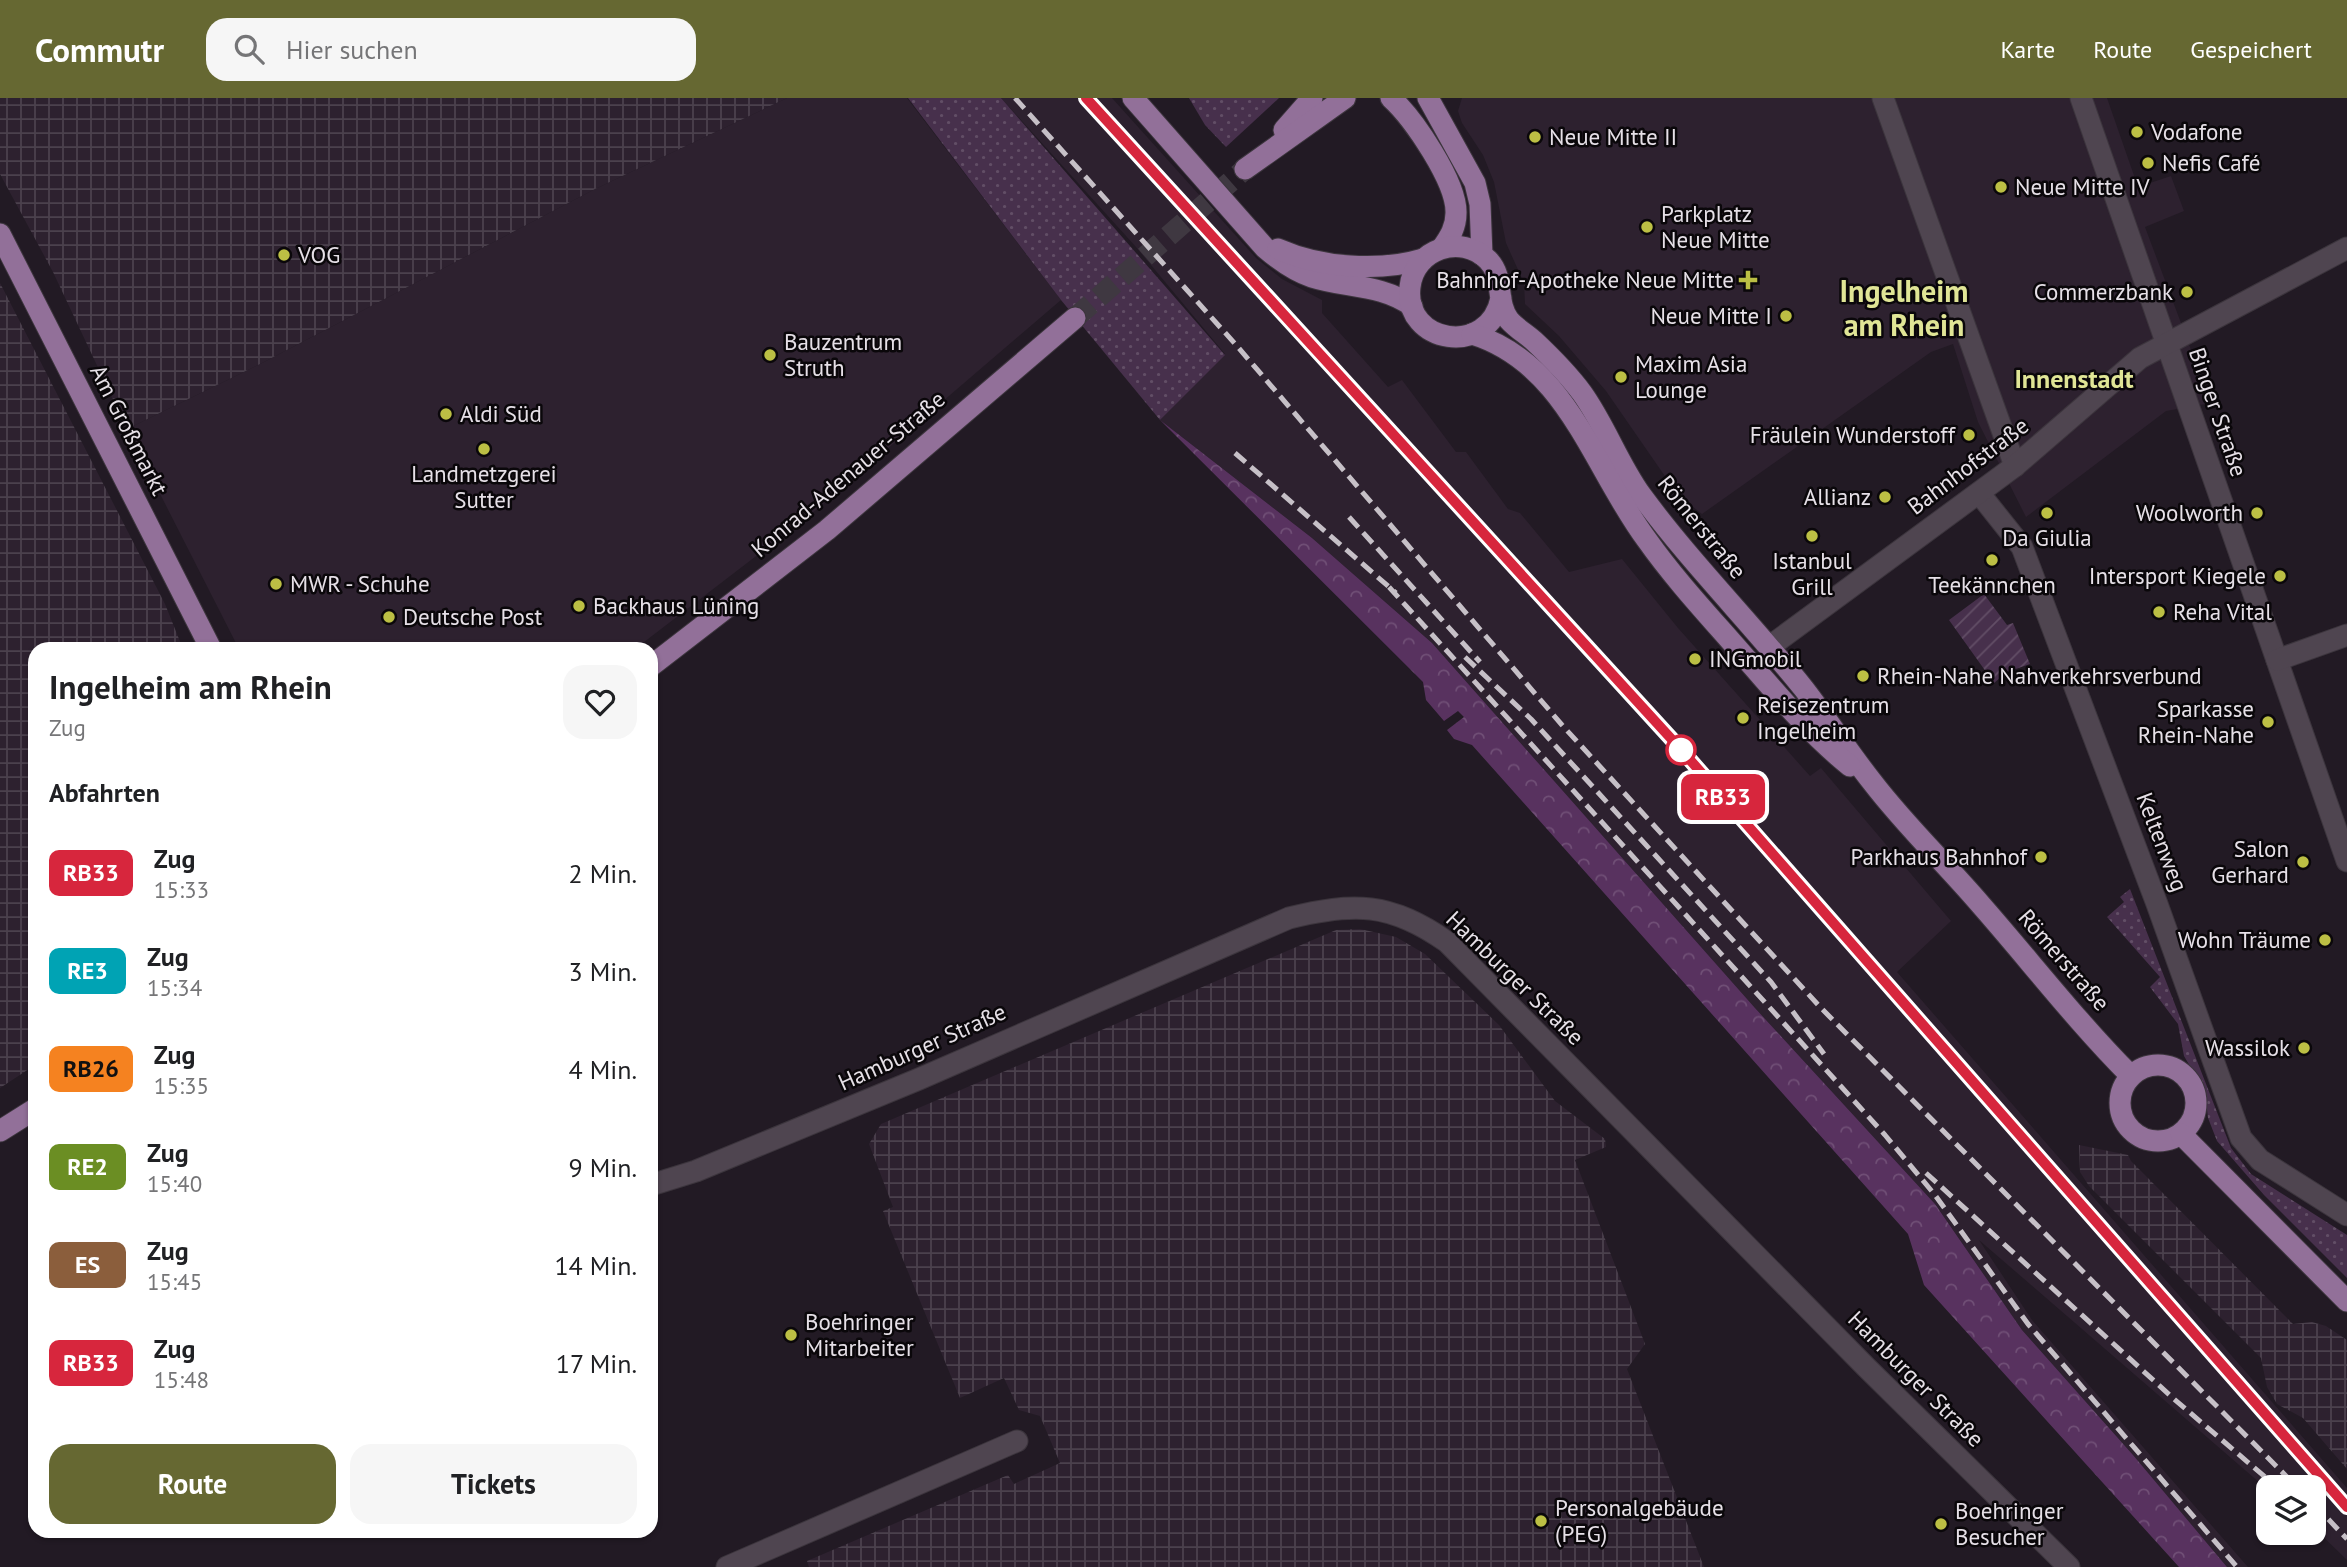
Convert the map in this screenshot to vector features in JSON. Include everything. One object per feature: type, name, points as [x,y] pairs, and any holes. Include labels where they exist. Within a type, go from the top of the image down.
[{"type":"main road","points":[[1133,98],[1265,248],[1294,270],[1327,281],[1379,289],[1412,306]]},
{"type":"main road","points":[[1245,169],[1264,152],[1312,98]]},
{"type":"main road","points":[[1264,152],[1345,98]]},
{"type":"main road","points":[[1391,98],[1408,116],[1453,195],[1455,222],[1410,283],[1412,306]]},
{"type":"main road","name":"Römerstraße","points":[[1428,98],[1475,183],[1480,204],[1482,255],[1499,277],[1501,298],[1508,319],[1568,375],[1584,396],[1640,494],[1769,647],[1874,784],[2131,1076]]},
{"type":"main road","name":"Am Großmarkt","points":[[0,234],[207,642]]},
{"type":"main road","points":[[1253,234],[1280,250],[1307,259],[1383,267],[1463,247],[1482,255]]},
{"type":"main road","points":[[1472,334],[1489,323],[1501,298]]},
{"type":"main road","name":"Römerstraße","points":[[1412,306],[1424,326],[1436,333],[1454,338],[1472,334],[1518,355],[1542,376],[1566,407],[1632,521],[1693,600],[1786,704],[1842,759],[1874,784]]},
{"type":"main road","name":"Konrad-Adenauer-Straße","points":[[658,661],[827,530],[1075,318]]},
{"type":"main road","points":[[2153,1066],[2165,1066],[2186,1078],[2193,1088],[2195,1113],[2181,1134],[2172,1139],[2150,1141],[2131,1130],[2124,1120],[2120,1097],[2131,1076],[2153,1066]]},
{"type":"main road","points":[[0,1131],[28,1113]]},
{"type":"main road","points":[[2181,1134],[2347,1301]]},
{"type":"street","points":[[1884,98],[2015,467]]},
{"type":"street","name":"Binger Straße","points":[[2081,98],[2347,861]]},
{"type":"street","name":"Bahnhofstraße","points":[[1769,647],[2015,467],[2140,358],[2347,248]]},
{"type":"street","name":"Keltenweg","points":[[1979,493],[2022,547],[2152,891],[2241,1138],[2260,1160],[2347,1214]]},
{"type":"street","points":[[2277,660],[2347,635]]},
{"type":"street","name":"Hamburger Straße","points":[[658,1183],[696,1171],[919,1079],[1289,918],[1323,909],[1358,906],[1381,909],[1425,926],[1454,949],[1866,1367],[2069,1567]]},
{"type":"street","points":[[727,1567],[1017,1441]]},
{"type":"shaded area","points":[[0,98],[787,98],[595,189],[262,363],[127,429],[53,272],[0,174]]},
{"type":"shaded area","points":[[787,98],[907,98],[1061,300],[816,510],[644,642],[235,642],[127,429],[262,363],[595,189]]},
{"type":"shaded area","points":[[908,98],[1001,98],[1225,355],[1160,420],[1061,300]]},
{"type":"shaded area","points":[[1001,98],[1112,98],[1256,258],[1282,279],[1322,300],[1322,313],[1388,387],[1402,380],[1456,452],[1466,452],[1508,509],[1520,513],[1569,572],[1622,559],[1678,628],[1810,776],[1821,768],[1951,921],[1897,972],[2347,1488],[2347,1560],[2326,1540],[2326,1475],[2256,1475],[2256,1480],[1979,1240],[2032,1320],[2248,1567],[2227,1567],[2133,1455],[2022,1330],[1935,1204],[1755,1008],[1432,643],[1312,538],[1160,420],[1225,354],[1136,247]]},
{"type":"shaded area","points":[[1189,98],[1279,98],[1226,147],[1205,125]]},
{"type":"shaded area","points":[[1462,98],[2107,98],[2138,187],[2171,176],[2184,211],[2145,227],[2211,403],[2166,411],[2026,517],[1978,422],[1953,344],[1931,352],[1702,514],[1678,495],[1606,391],[1559,336],[1525,304],[1524,283],[1506,243],[1494,182],[1483,155],[1462,123],[1458,111]]},
{"type":"shaded area","points":[[0,283],[165,604],[180,642],[28,642],[28,1070],[0,1088]]},
{"type":"shaded area","points":[[1984,594],[2007,625],[2013,623],[2030,664],[2007,672],[1994,683],[1949,620]]},
{"type":"shaded area","points":[[2130,889],[2231,1148],[2251,1174],[2347,1235],[2347,1278],[2264,1195],[2217,1141],[2208,1118],[2205,1092],[2184,1056],[2178,1024],[2150,987],[2160,977],[2107,917],[2124,902],[2120,897]]},
{"type":"shaded area","points":[[1360,929],[1396,937],[1425,954],[1499,1025],[1555,1101],[1605,1139],[1606,1147],[1575,1160],[1645,1344],[1627,1369],[1704,1567],[809,1567],[807,1561],[1008,1475],[1014,1484],[1060,1463],[1040,1416],[1019,1410],[1004,1378],[960,1398],[883,1211],[893,1207],[869,1144],[881,1124],[1336,930]]},
{"type":"shaded area","points":[[2079,1145],[2128,1155],[2293,1324],[2312,1322],[2326,1326],[2347,1340],[2347,1469],[2303,1418],[2277,1404],[2267,1387],[2261,1358],[2089,1186],[2080,1172]]},
{"type":"green space","points":[[1160,420],[1312,538],[1432,643],[1755,1008],[1935,1204],[2022,1330],[2133,1455],[2227,1567],[2179,1567],[1924,1285],[1908,1234],[1472,745],[1454,739],[1447,730],[1464,717],[1458,711],[1444,721],[1426,700],[1423,682]]},
{"type":"tunnel","points":[[1075,318],[1245,169]]},
{"type":"railway","points":[[1015,98],[1237,346],[1562,725],[1821,1008],[2285,1475]]},
{"type":"railway","points":[[1086,98],[1676,744],[2347,1507]]},
{"type":"railway","points":[[1235,453],[1396,593]]},
{"type":"railway","points":[[1349,517],[1480,662]]},
{"type":"railway","points":[[1389,587],[1885,1135],[1935,1195],[2028,1324],[2237,1567]]},
{"type":"railway","points":[[1465,657],[1531,719],[1771,982],[1824,1054]]},
{"type":"railway","points":[[1926,1173],[2174,1399],[2263,1475]]},
{"type":"railway","points":[[2326,1517],[2347,1539]]},
{"type":"train","name":"RB33","points":[[1086,98],[1676,744],[2347,1507]]},
{"type":"place","name":"Vodafone","points":[[2137,132]]},
{"type":"place","name":"Neue Mitte II","points":[[1535,137]]},
{"type":"place","name":"Nefis Café","points":[[2148,163]]},
{"type":"place","name":"Neue Mitte IV","points":[[2001,187]]},
{"type":"place","name":"Parkplatz Neue Mitte","points":[[1647,227]]},
{"type":"place","name":"VOG","points":[[284,255]]},
{"type":"place","name":"Bahnhof-Apotheke Neue Mitte","points":[[1748,280]]},
{"type":"place","name":"Commerzbank","points":[[2187,292]]},
{"type":"place","name":"Neue Mitte I","points":[[1786,316]]},
{"type":"place","name":"Bauzentrum Struth","points":[[770,355]]},
{"type":"place","name":"Maxim Asia Lounge","points":[[1621,377]]},
{"type":"place","name":"Aldi Süd","points":[[446,414]]},
{"type":"place","name":"Fräulein Wunderstoff","points":[[1969,435]]},
{"type":"place","name":"Landmetzgerei Sutter","points":[[484,449]]},
{"type":"place","name":"Allianz","points":[[1885,497]]},
{"type":"place","name":"Da Giulia","points":[[2047,513]]},
{"type":"place","name":"Woolworth","points":[[2257,513]]},
{"type":"place","name":"Istanbul Grill","points":[[1812,536]]},
{"type":"place","name":"Teekännchen","points":[[1992,560]]},
{"type":"place","name":"Intersport Kiegele","points":[[2280,576]]},
{"type":"place","name":"MWR - Schuhe","points":[[276,584]]},
{"type":"place","name":"Backhaus Lüning","points":[[579,606]]},
{"type":"place","name":"Reha Vital","points":[[2159,612]]},
{"type":"place","name":"Deutsche Post","points":[[389,617]]},
{"type":"place","name":"INGmobil","points":[[1695,659]]},
{"type":"place","name":"Rhein-Nahe Nahverkehrsverbund","points":[[1863,676]]},
{"type":"place","name":"Reisezentrum Ingelheim","points":[[1743,718]]},
{"type":"place","name":"Sparkasse Rhein-Nahe","points":[[2268,722]]},
{"type":"place","name":"Parkhaus Bahnhof","points":[[2041,857]]},
{"type":"place","name":"Salon Gerhard","points":[[2303,862]]},
{"type":"place","name":"Wohn Träume","points":[[2325,940]]},
{"type":"place","name":"Wassilok","points":[[2304,1048]]},
{"type":"place","name":"Boehringer Mitarbeiter","points":[[791,1335]]},
{"type":"place","name":"Personalgebäude (PEG)","points":[[1541,1521]]},
{"type":"place","name":"Boehringer Besucher","points":[[1941,1524]]},
{"type":"district","name":"Ingelheim am Rhein","points":[[1904,309]]},
{"type":"district","name":"Innenstadt","points":[[2074,379]]}]
